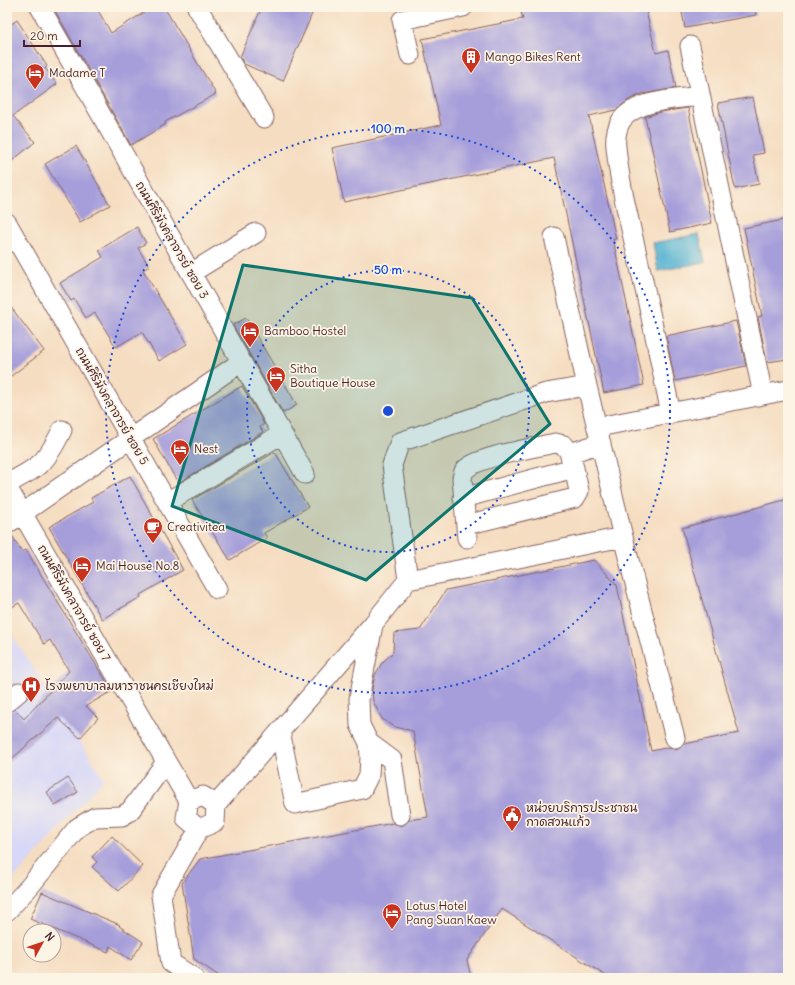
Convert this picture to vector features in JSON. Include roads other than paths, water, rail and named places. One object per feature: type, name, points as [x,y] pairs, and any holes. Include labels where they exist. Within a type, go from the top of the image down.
[{"type":"street","name":"ถนนศิริมังคลาจารย์ ซอย 3","points":[[40,7],[305,474]]},
{"type":"street","points":[[197,7],[264,118]]},
{"type":"street","points":[[410,54],[402,20],[463,7]]},
{"type":"street","points":[[690,46],[763,395]]},
{"type":"street","points":[[671,414],[650,310],[622,188],[616,145],[617,130],[622,120],[636,108],[650,104],[700,96]]},
{"type":"street","name":"ถนนศิริมังคลาจารย์ ซอย 5","points":[[7,223],[217,589]]},
{"type":"street","points":[[191,273],[256,233]]},
{"type":"street","points":[[554,238],[623,537],[675,738]]},
{"type":"street","points":[[15,519],[241,362]]},
{"type":"street","points":[[408,580],[392,465],[400,442],[546,393],[587,386]]},
{"type":"street","points":[[463,498],[572,461],[599,435],[671,414],[788,390]]},
{"type":"street","points":[[7,486],[41,465],[53,449],[62,430]]},
{"type":"street","points":[[167,502],[282,434]]},
{"type":"street","points":[[555,443],[567,448],[572,461],[579,491],[575,498],[466,532],[462,478],[464,470],[487,459],[555,443]]},
{"type":"street","name":"ถนนศิริมังคลาจารย์ ซอย 7","points":[[7,486],[15,519],[189,801]]},
{"type":"street","points":[[194,978],[171,963],[161,896],[198,829],[215,822],[216,805],[373,624],[408,580],[623,537]]},
{"type":"street","points":[[280,731],[295,804],[362,790],[370,769],[369,744],[360,725],[359,706],[373,624]]},
{"type":"street","points":[[369,744],[392,760],[400,815]]},
{"type":"street","points":[[7,911],[30,886],[77,828],[95,817],[122,816],[130,811],[166,762]]},
{"type":"street","points":[[198,829],[186,818],[189,801],[203,796],[216,805]]},
{"type":"water","points":[[699,234],[705,262],[658,271],[653,243]]},
{"type":"place","name":"Mango Bikes Rent","points":[[471,74]]},
{"type":"place","name":"Madame T","points":[[35,90]]},
{"type":"place","name":"Bamboo Hostel","points":[[250,348]]},
{"type":"place","name":"Sitha Boutique House","points":[[276,393]]},
{"type":"place","name":"Nest","points":[[180,466]]},
{"type":"place","name":"Creativitea","points":[[153,544]]},
{"type":"place","name":"Mai House No.8","points":[[82,583]]},
{"type":"place","name":"โรงพยาบาลมหาราชนครเชียงใหม่","points":[[31,703]]},
{"type":"place","name":"หน่วยบริการประชาชน กาดสวนแก้ว","points":[[512,832]]},
{"type":"place","name":"Lotus Hotel Pang Suan Kaew","points":[[392,930]]}]
